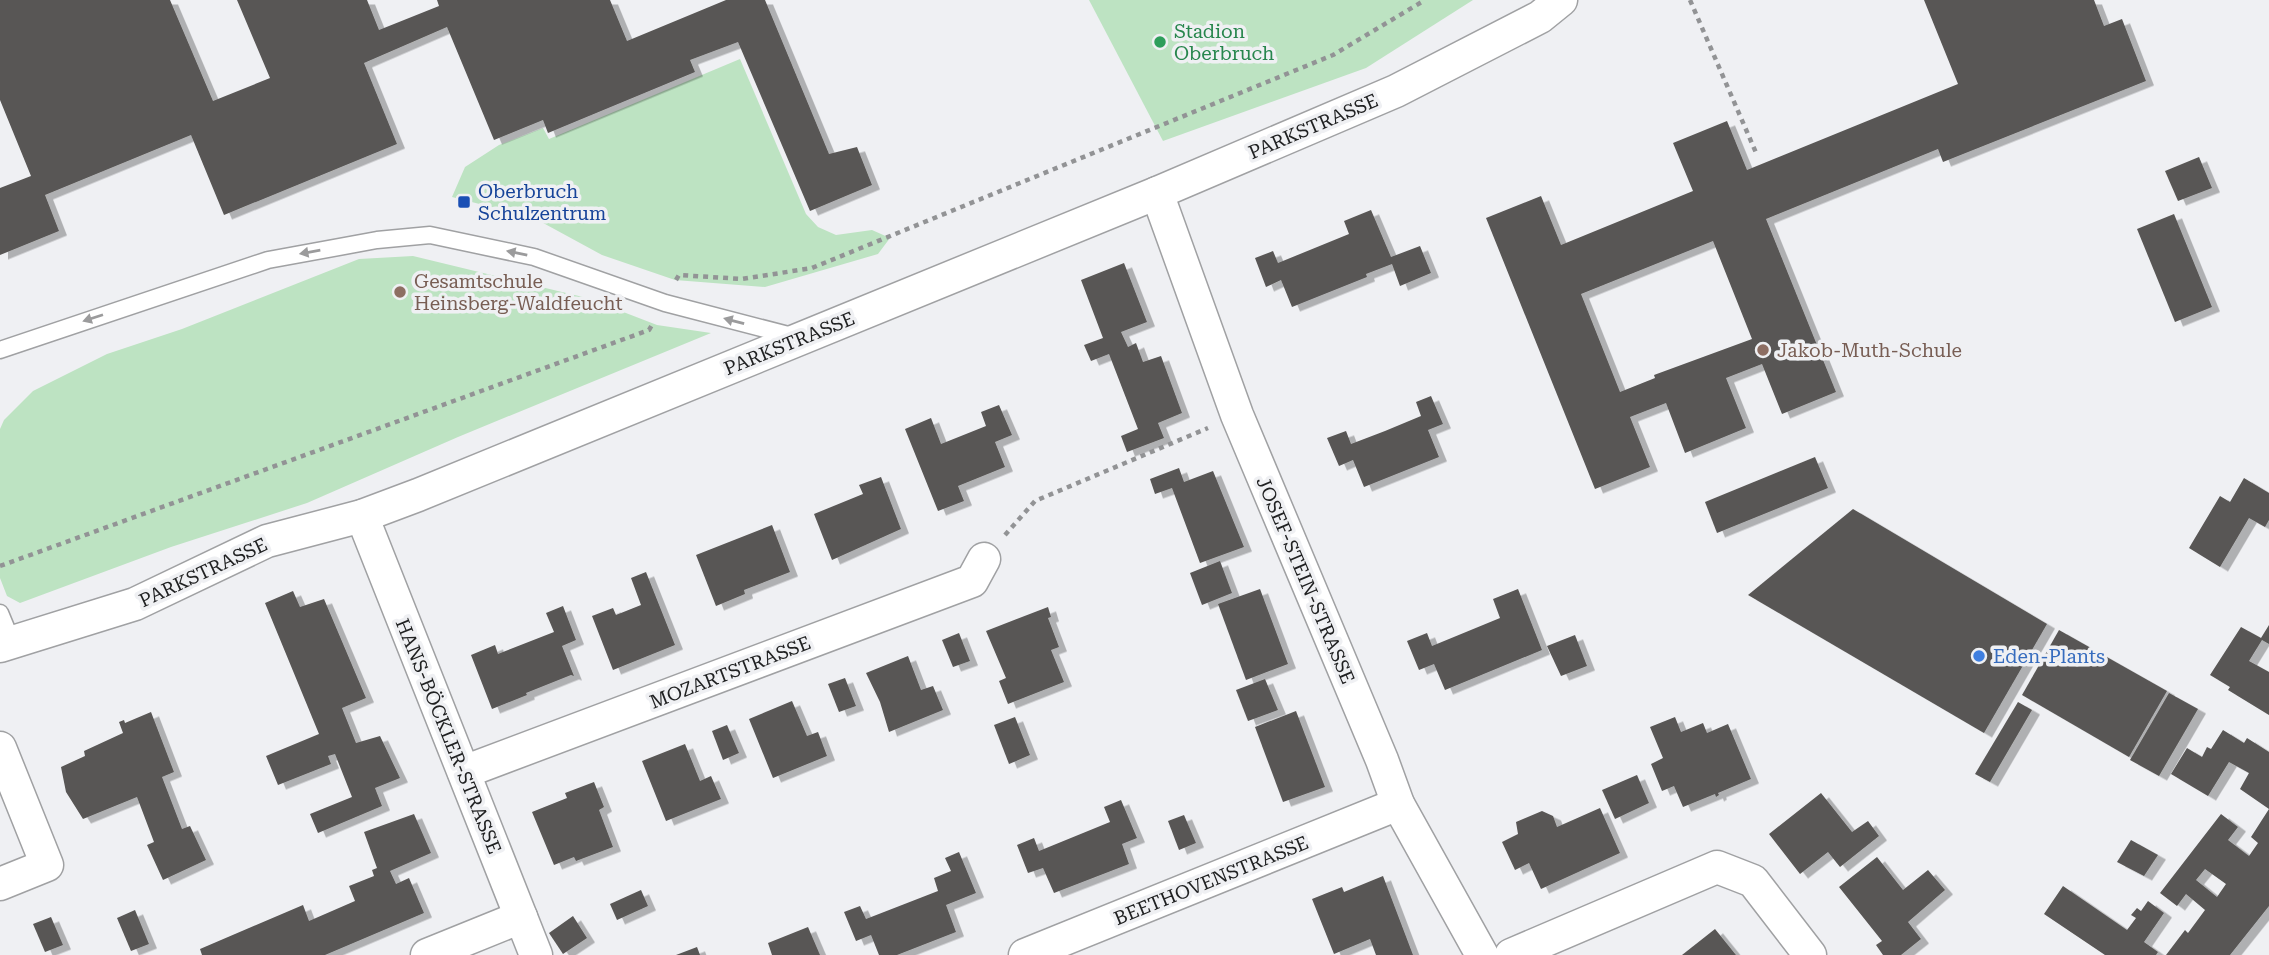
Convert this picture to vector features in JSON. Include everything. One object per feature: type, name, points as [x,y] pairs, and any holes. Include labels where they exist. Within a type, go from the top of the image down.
[{"type":"street","name":"PARKSTRASSE","points":[[6,644],[135,604],[267,541],[362,516],[1157,193],[1396,90],[1540,17],[1561,0]]},
{"type":"street","name":"JOSEF-STEIN-STRASSE","points":[[1157,193],[1237,415],[1398,804],[1482,955]]},
{"type":"street","name":"HANS-BÖCKLER-STRASSE","points":[[362,516],[536,955]]},
{"type":"street","name":"MOZARTSTRASSE","points":[[464,772],[972,581],[984,559]]},
{"type":"street","points":[[0,748],[47,865],[0,884]]},
{"type":"street","name":"BEETHOVENSTRASSE","points":[[1024,955],[1398,804]]},
{"type":"street","points":[[1511,955],[1717,867],[1753,881],[1810,955]]},
{"type":"street","points":[[427,955],[520,916]]},
{"type":"lane","points":[[0,350],[268,260],[377,240],[430,235],[534,257],[665,303],[800,338]]},
{"type":"lane","points":[[0,613],[6,644]]},
{"type":"path","points":[[1690,0],[1757,155]]},
{"type":"path","points":[[984,559],[1035,501],[1237,415]]},
{"type":"green space","points":[[1089,0],[1473,0],[1366,68],[1163,141]]},
{"type":"green space","points":[[740,59],[806,214],[818,227],[836,235],[872,230],[890,238],[878,254],[765,287],[675,280],[602,255],[534,218],[452,197],[465,167],[499,145],[543,128],[549,139]]},
{"type":"green space","points":[[413,256],[587,298],[657,325],[711,333],[458,437],[307,503],[171,547],[20,603],[7,596],[0,578],[0,429],[4,420],[33,391],[107,354],[182,329],[359,259]]},
{"type":"building","points":[[0,0],[170,0],[213,101],[270,78],[237,0],[367,0],[379,30],[439,6],[437,0],[610,0],[627,41],[726,0],[765,0],[829,154],[857,147],[872,185],[810,211],[738,42],[690,60],[695,72],[548,133],[543,120],[494,140],[447,27],[364,63],[397,144],[224,215],[191,135],[45,195],[59,231],[0,255],[0,188],[31,176],[0,100]]},
{"type":"building","points":[[1924,0],[2094,0],[2104,26],[2122,19],[2146,81],[1943,162],[1938,149],[1766,219],[1836,392],[1782,414],[1762,364],[1726,378],[1746,428],[1685,453],[1666,403],[1630,417],[1650,467],[1595,489],[1486,218],[1541,196],[1561,245],[1693,191],[1673,143],[1727,121],[1747,170],[1958,84]],"holes":[[[1713,241],[1752,339],[1654,375],[1655,378],[1620,392],[1581,294]]]},
{"type":"building","points":[[2199,157],[2212,188],[2178,201],[2165,171]]},
{"type":"building","points":[[1371,210],[1391,257],[1420,246],[1431,273],[1400,286],[1392,264],[1292,307],[1281,280],[1266,287],[1255,258],[1273,251],[1278,263],[1349,234],[1344,221]]},
{"type":"building","points":[[2174,214],[2212,307],[2175,322],[2137,229]]},
{"type":"building","points":[[1124,263],[1147,322],[1121,332],[1128,347],[1136,343],[1143,362],[1161,356],[1182,413],[1158,423],[1164,438],[1127,452],[1121,436],[1138,429],[1109,354],[1091,361],[1084,345],[1103,338],[1081,280]]},
{"type":"building","points":[[1431,396],[1443,424],[1428,430],[1439,457],[1364,487],[1353,460],[1339,466],[1327,438],[1346,431],[1351,444],[1385,431],[1421,416],[1416,402]]},
{"type":"building","points":[[999,405],[1012,435],[995,442],[1005,467],[958,486],[964,501],[938,511],[905,429],[931,418],[941,444],[986,426],[981,412]]},
{"type":"building","points":[[1815,457],[1828,488],[1717,533],[1705,502]]},
{"type":"building","points":[[1179,468],[1184,482],[1213,471],[1244,547],[1200,563],[1172,488],[1155,494],[1150,479]]},
{"type":"building","points":[[881,477],[901,529],[832,560],[814,514],[863,494],[859,485]]},
{"type":"building","points":[[2244,478],[2269,493],[2269,520],[2265,527],[2249,518],[2220,567],[2189,548],[2220,496],[2230,502]]},
{"type":"building","points":[[1853,509],[2047,624],[1984,733],[1748,595]]},
{"type":"building","points":[[772,525],[790,572],[744,590],[745,594],[716,606],[696,555]]},
{"type":"building","points":[[1220,561],[1232,593],[1202,605],[1190,573]]},
{"type":"building","points":[[646,572],[675,645],[613,670],[592,616],[613,608],[616,615],[641,605],[631,578]]},
{"type":"building","points":[[1260,589],[1288,664],[1246,680],[1218,604]]},
{"type":"building","points":[[1518,589],[1542,650],[1445,690],[1434,664],[1419,670],[1407,641],[1427,633],[1432,646],[1500,618],[1493,599]]},
{"type":"building","points":[[293,591],[300,607],[324,599],[366,698],[342,708],[356,743],[380,736],[400,778],[375,788],[382,806],[318,833],[310,814],[352,797],[335,754],[328,756],[331,764],[278,785],[266,756],[319,734],[265,603]]},
{"type":"building","points":[[563,606],[576,640],[562,646],[574,676],[526,693],[527,695],[492,709],[471,655],[495,645],[498,654],[554,632],[546,613]]},
{"type":"building","points":[[1048,607],[1051,617],[1048,618],[1059,647],[1051,650],[1064,682],[1008,704],[999,681],[1006,678],[986,631]]},
{"type":"building","points":[[2269,625],[2269,644],[2262,640],[2249,661],[2269,672],[2269,715],[2228,690],[2230,687],[2210,675],[2241,627],[2261,638]]},
{"type":"building","points":[[2059,630],[2167,691],[2129,757],[2022,695]]},
{"type":"building","points":[[959,633],[970,661],[953,667],[942,640]]},
{"type":"building","points":[[1575,635],[1587,666],[1561,676],[1547,646]]},
{"type":"building","points":[[908,656],[921,690],[933,686],[943,710],[889,732],[880,702],[866,673]]},
{"type":"building","points":[[845,678],[856,706],[839,712],[828,684]]},
{"type":"building","points":[[1265,679],[1278,710],[1248,721],[1236,690]]},
{"type":"building","points":[[2169,693],[2198,709],[2159,776],[2130,760]]},
{"type":"building","points":[[792,701],[807,736],[818,732],[827,756],[773,778],[749,719]]},
{"type":"building","points":[[2018,702],[2032,710],[1990,782],[1975,774]]},
{"type":"building","points":[[1296,711],[1325,787],[1283,802],[1255,727]]},
{"type":"building","points":[[151,712],[174,772],[162,777],[182,829],[190,826],[206,860],[163,880],[147,845],[154,842],[137,797],[83,819],[66,792],[61,767],[85,756],[84,751],[123,733],[119,722],[124,720],[125,723]]},
{"type":"building","points":[[1015,717],[1030,755],[1009,764],[994,725]]},
{"type":"building","points":[[1675,717],[1681,732],[1703,723],[1707,733],[1728,724],[1751,779],[1718,793],[1716,797],[1715,794],[1683,807],[1674,786],[1662,791],[1651,764],[1663,758],[1650,727]]},
{"type":"building","points":[[727,725],[739,753],[723,760],[712,731]]},
{"type":"building","points":[[2223,730],[2244,743],[2247,738],[2269,752],[2269,809],[2240,789],[2249,773],[2229,762],[2208,796],[2171,774],[2187,748],[2202,757],[2207,747],[2211,749]]},
{"type":"building","points":[[685,744],[700,781],[711,776],[721,799],[666,821],[642,761]]},
{"type":"building","points":[[1637,775],[1649,803],[1615,819],[1602,790]]},
{"type":"building","points":[[594,782],[604,807],[599,810],[613,847],[576,861],[574,857],[554,865],[532,812],[567,798],[565,793]]},
{"type":"building","points":[[1821,793],[1852,832],[1868,821],[1879,836],[1840,867],[1828,852],[1800,874],[1769,834]]},
{"type":"building","points":[[1121,800],[1137,838],[1122,844],[1129,864],[1054,893],[1043,868],[1028,873],[1017,845],[1034,838],[1039,851],[1110,822],[1104,807]]},
{"type":"building","points":[[1600,808],[1620,853],[1541,889],[1529,863],[1515,870],[1502,842],[1518,834],[1516,822],[1542,811],[1553,816],[1557,827]]},
{"type":"building","points":[[2269,809],[2269,906],[2230,955],[2166,955],[2185,930],[2188,933],[2205,910],[2186,894],[2177,906],[2160,893],[2221,814],[2238,827],[2228,840],[2249,856],[2258,843],[2251,837]],"holes":[[[2205,869],[2226,884],[2217,897],[2196,880]]]},
{"type":"building","points":[[414,814],[431,853],[390,871],[396,884],[409,878],[424,913],[325,955],[202,955],[200,949],[303,905],[309,921],[355,901],[349,886],[374,876],[372,870],[377,868],[364,832]]},
{"type":"building","points":[[1184,815],[1196,843],[1179,850],[1168,821]]},
{"type":"building","points":[[2131,840],[2158,855],[2144,876],[2117,862]]},
{"type":"building","points":[[959,852],[976,893],[946,905],[956,932],[897,955],[879,955],[871,935],[856,941],[844,912],[860,906],[866,919],[938,891],[934,878],[951,871],[945,858]]},
{"type":"building","points":[[1877,857],[1903,890],[1928,870],[1945,890],[1908,922],[1921,939],[1901,955],[1883,955],[1876,945],[1882,941],[1839,887]]},
{"type":"building","points":[[1383,876],[1413,955],[1376,955],[1370,939],[1334,954],[1312,899],[1342,887],[1344,892]]},
{"type":"building","points":[[2063,886],[2127,930],[2136,918],[2131,915],[2137,908],[2141,911],[2148,901],[2164,913],[2144,942],[2158,952],[2156,955],[2105,955],[2044,914]]},
{"type":"building","points":[[641,890],[648,906],[617,920],[610,904]]},
{"type":"building","points":[[135,910],[149,944],[131,951],[117,918]]},
{"type":"building","points":[[573,916],[587,938],[563,954],[549,933]]},
{"type":"building","points":[[51,917],[63,945],[45,952],[33,924]]},
{"type":"building","points":[[808,927],[820,955],[772,955],[768,943]]},
{"type":"building","points":[[1715,929],[1736,955],[1682,955]]},
{"type":"building","points":[[697,947],[700,955],[676,955]]},
{"type":"place","name":"Stadion Oberbruch","points":[[1160,42]]},
{"type":"place","name":"Oberbruch Schulzentrum","points":[[464,202]]},
{"type":"place","name":"Gesamtschule Heinsberg-Waldfeucht","points":[[400,292]]},
{"type":"place","name":"Jakob-Muth-Schule","points":[[1763,350]]},
{"type":"place","name":"Eden-Plants","points":[[1979,656]]}]
